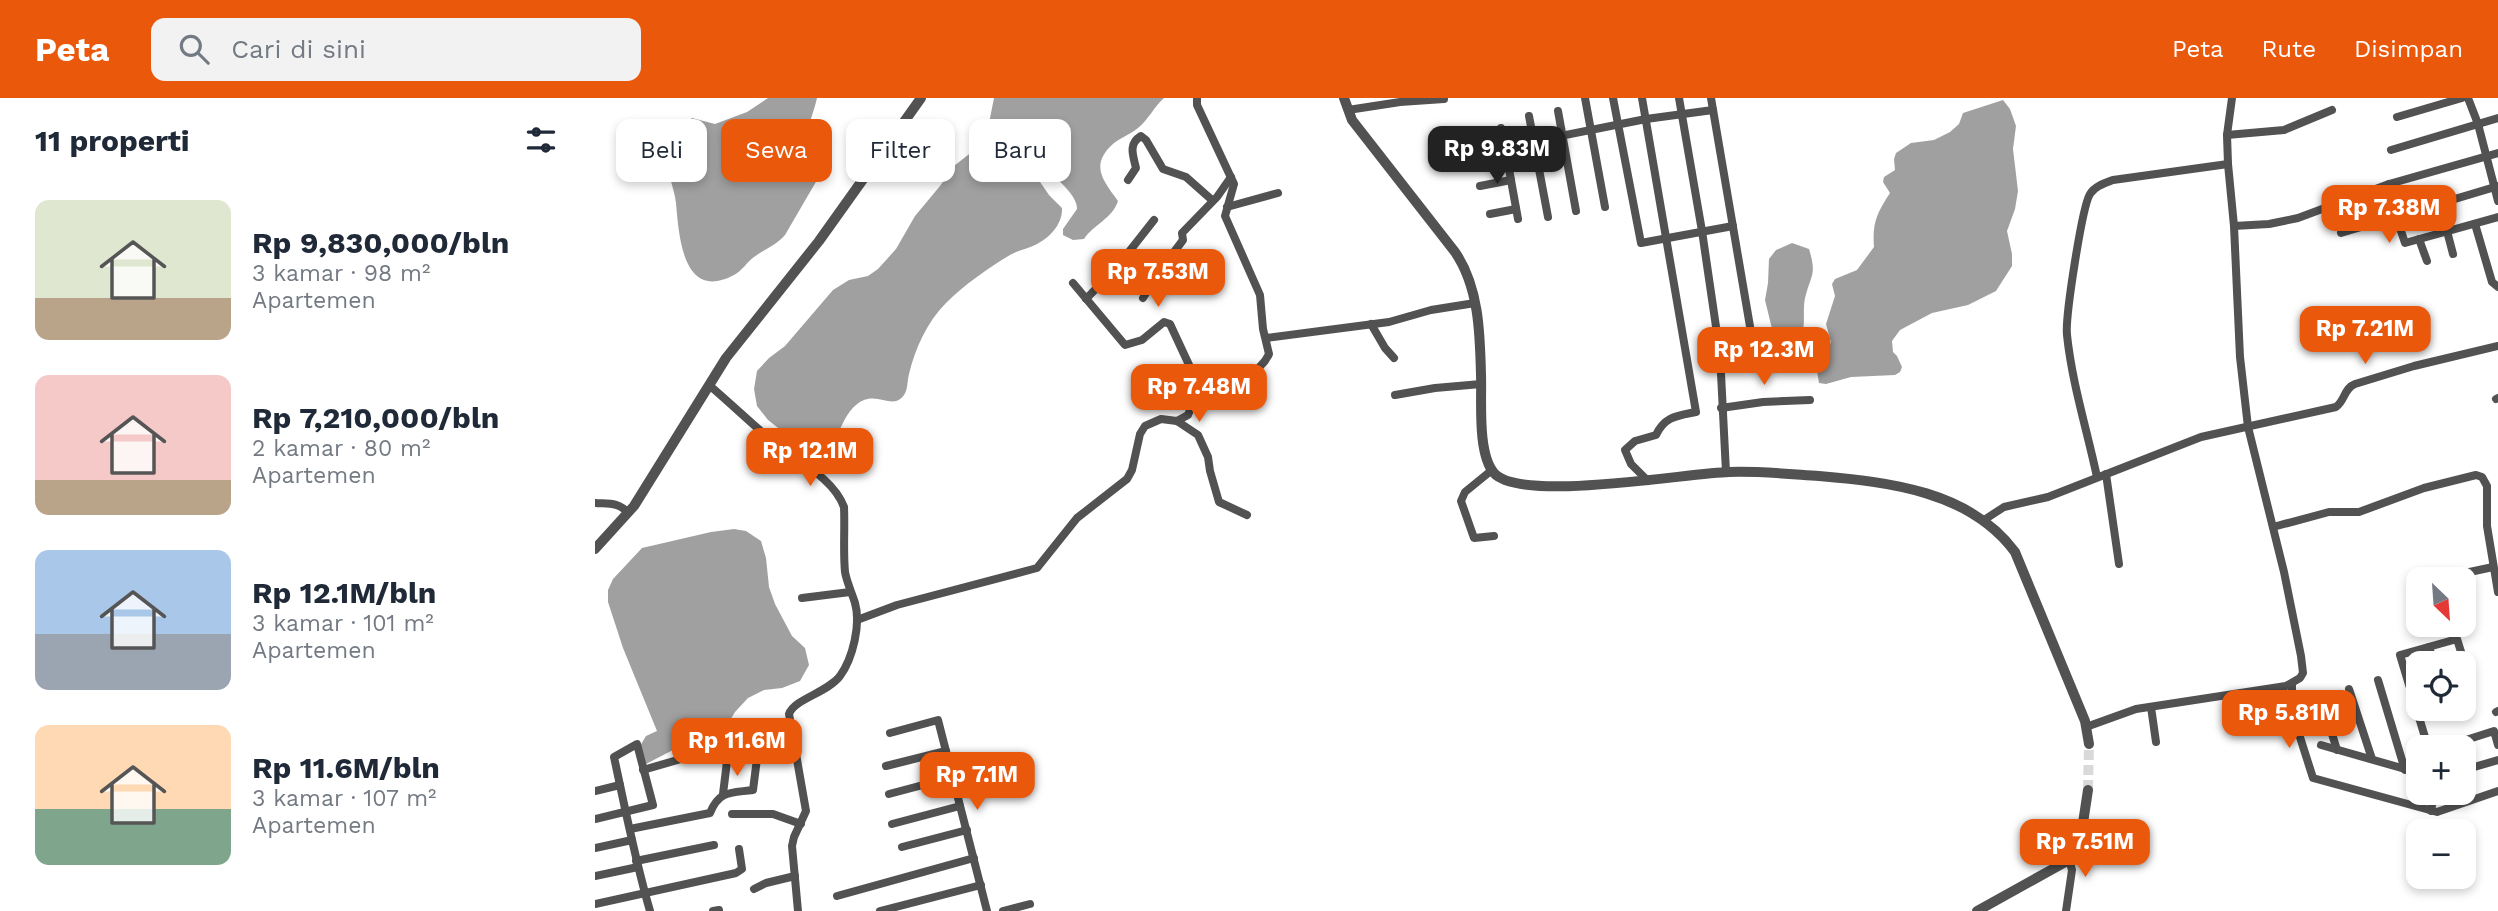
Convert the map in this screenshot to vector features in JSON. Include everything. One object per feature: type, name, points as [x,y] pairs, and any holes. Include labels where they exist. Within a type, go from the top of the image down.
[{"type":"street","points":[[595,549],[628,513],[726,358],[819,241],[921,98]]},
{"type":"street","points":[[1177,421],[1188,415],[1195,398],[1246,375],[1260,366],[1269,354],[1260,295],[1225,216],[1234,184],[1197,105],[1197,98]]},
{"type":"street","points":[[1344,98],[1352,120],[1455,252],[1467,272],[1475,303],[1481,349],[1483,440],[1492,470],[1504,481],[1518,485],[1609,485],[1726,472],[1810,475],[1901,486],[1944,499],[1984,520],[2000,533],[2020,560],[2086,727],[2089,744]]},
{"type":"street","points":[[1585,98],[1605,207]]},
{"type":"street","points":[[1613,98],[1641,243],[1733,226]]},
{"type":"street","points":[[1642,98],[1696,412],[1670,417],[1661,425],[1656,435],[1635,440],[1625,450],[1631,464],[1649,481]]},
{"type":"street","points":[[1679,98],[1720,354],[1726,472]]},
{"type":"street","points":[[1711,98],[1753,344],[1749,349],[1720,354]]},
{"type":"street","points":[[2086,727],[2119,714],[2151,707],[2281,687],[2297,682],[2303,673],[2273,527],[2248,427],[2239,346],[2234,226],[2228,164],[2227,135],[2232,98]]},
{"type":"street","points":[[2397,117],[2462,98]]},
{"type":"street","points":[[2468,98],[2478,124],[2498,201]]},
{"type":"street","points":[[1348,110],[1400,100],[1444,99]]},
{"type":"street","points":[[1475,158],[1534,141],[1646,119],[1713,110]]},
{"type":"street","points":[[2227,135],[2284,130],[2333,110]]},
{"type":"street","points":[[1558,111],[1576,211]]},
{"type":"street","points":[[1529,116],[1548,217]]},
{"type":"street","points":[[2391,150],[2498,118]]},
{"type":"street","points":[[1501,128],[1518,219]]},
{"type":"street","points":[[1128,180],[1136,168],[1132,148],[1135,140],[1141,136],[1163,169],[1186,177],[1212,200]]},
{"type":"street","points":[[2234,226],[2298,218],[2389,184],[2498,153]]},
{"type":"street","points":[[2119,564],[2102,475],[2077,390],[2066,331],[2088,198],[2095,188],[2113,180],[2228,164]]},
{"type":"street","points":[[1143,298],[1183,240],[1182,233],[1231,177]]},
{"type":"street","points":[[1480,186],[1511,180]]},
{"type":"street","points":[[2389,184],[2403,241],[2409,243],[2498,217]]},
{"type":"street","points":[[2341,233],[2496,187]]},
{"type":"street","points":[[1227,207],[1278,193]]},
{"type":"street","points":[[1490,214],[1516,209]]},
{"type":"street","points":[[1086,299],[1117,267],[1154,220]]},
{"type":"street","points":[[2475,224],[2492,282],[2498,287]]},
{"type":"street","points":[[2447,231],[2453,254]]},
{"type":"street","points":[[2419,239],[2427,261]]},
{"type":"street","points":[[1073,284],[1125,345],[1142,340],[1161,323],[1167,323],[1203,395]]},
{"type":"street","points":[[1266,338],[1371,324],[1475,303]]},
{"type":"street","points":[[1371,324],[1394,358]]},
{"type":"street","points":[[1984,520],[2004,508],[2041,500],[2201,437],[2336,407],[2348,388],[2365,381],[2498,346]]},
{"type":"street","points":[[1145,387],[1191,369]]},
{"type":"street","points":[[1395,395],[1481,384]]},
{"type":"street","points":[[709,385],[773,442],[830,485],[841,498],[844,507],[845,572],[855,603],[857,620],[848,663],[838,679],[790,709],[794,751],[806,811],[792,846],[797,911]]},
{"type":"street","points":[[1721,408],[1763,402],[1810,400]]},
{"type":"street","points":[[857,620],[897,606],[1037,568],[1077,518],[1129,477],[1140,434],[1145,426],[1161,419],[1177,421],[1198,435],[1204,445],[1219,502],[1248,515]]},
{"type":"street","points":[[1492,470],[1465,492],[1461,501],[1474,538],[1495,536]]},
{"type":"street","points":[[2273,527],[2329,512],[2359,512],[2424,488],[2476,475],[2482,477],[2487,486],[2487,526],[2498,592]]},
{"type":"street","points":[[595,503],[623,506],[628,513]]},
{"type":"street","points":[[2476,571],[2493,567]]},
{"type":"street","points":[[803,598],[850,592]]},
{"type":"street","points":[[2424,735],[2400,655],[2457,639],[2461,651]]},
{"type":"street","points":[[2429,647],[2430,651]]},
{"type":"street","points":[[2378,680],[2405,770]]},
{"type":"street","points":[[2292,684],[2292,712]]},
{"type":"street","points":[[2281,687],[2313,778],[2437,812],[2498,791]]},
{"type":"street","points":[[2349,689],[2372,759]]},
{"type":"street","points":[[2323,705],[2337,750]]},
{"type":"street","points":[[2151,707],[2156,741]]},
{"type":"street","points":[[890,733],[938,720],[987,911]]},
{"type":"street","points":[[2476,737],[2494,731],[2498,745]]},
{"type":"street","points":[[630,829],[710,813],[714,803],[723,794],[753,790],[759,743],[729,745],[643,770]]},
{"type":"street","points":[[595,819],[626,812],[653,805],[637,744],[614,757],[620,785],[626,812],[630,829],[637,864],[650,911]]},
{"type":"street","points":[[723,794],[729,745]]},
{"type":"street","points":[[2321,745],[2405,770]]},
{"type":"street","points":[[886,766],[946,751]]},
{"type":"street","points":[[2476,766],[2498,760]]},
{"type":"street","points":[[890,794],[953,778]]},
{"type":"street","points":[[595,791],[620,785]]},
{"type":"street","points":[[1977,911],[2069,860],[2081,836],[2088,790]]},
{"type":"street","points":[[2431,811],[2432,805]]},
{"type":"street","points":[[892,824],[960,806]]},
{"type":"street","points":[[732,814],[773,814],[801,824]]},
{"type":"street","points":[[902,847],[967,830]]},
{"type":"street","points":[[595,848],[632,840]]},
{"type":"street","points":[[595,876],[714,845]]},
{"type":"street","points":[[595,904],[736,873],[742,869],[739,849]]},
{"type":"street","points":[[837,896],[974,858]]},
{"type":"street","points":[[2066,911],[2072,870],[2069,860]]},
{"type":"street","points":[[754,890],[766,883],[795,876]]},
{"type":"street","points":[[880,911],[981,885]]},
{"type":"street","points":[[1003,911],[1030,904]]},
{"type":"shaded area","points":[[768,98],[817,98],[811,119],[728,119],[747,112]]},
{"type":"shaded area","points":[[994,98],[1164,98],[1142,125],[1114,143],[1102,158],[1101,172],[1118,201],[1112,212],[1084,239],[1073,240],[1063,235],[1063,229],[1077,209],[1076,202],[1061,182],[1071,182],[1071,119],[990,119]]},
{"type":"shaded area","points":[[2003,100],[2010,109],[2016,126],[2013,149],[2018,191],[2007,231],[2012,266],[1996,291],[1968,305],[1932,313],[1900,330],[1892,341],[1893,352],[1902,367],[1895,375],[1851,377],[1826,384],[1819,383],[1817,371],[1831,342],[1826,324],[1835,296],[1832,284],[1835,279],[1857,270],[1874,247],[1876,218],[1890,193],[1883,182],[1884,177],[1895,170],[1896,153],[1911,143],[1934,140],[1950,132],[1959,124],[1963,113]]},
{"type":"shaded area","points":[[707,122],[715,124],[721,122],[721,182],[816,182],[785,235],[754,257],[740,271],[717,281],[704,280],[694,273],[687,262],[682,248],[671,182],[707,182]]},
{"type":"shaded area","points":[[969,154],[969,182],[1040,182],[1062,208],[1058,225],[1040,242],[993,265],[939,310],[918,346],[906,390],[899,400],[863,400],[850,411],[828,446],[810,453],[768,420],[757,406],[754,389],[757,371],[785,346],[833,290],[849,280],[868,276],[878,269],[896,249],[915,216],[943,182],[955,182],[955,165]]},
{"type":"shaded area","points":[[1792,243],[1809,249],[1813,270],[1805,298],[1804,326],[1800,338],[1788,350],[1775,341],[1765,300],[1769,259],[1776,250]]},
{"type":"shaded area","points":[[734,529],[746,531],[761,541],[769,587],[775,604],[792,636],[805,648],[809,665],[800,681],[782,688],[764,690],[748,698],[726,727],[701,747],[671,751],[646,764],[640,746],[646,736],[657,731],[623,648],[608,602],[608,590],[613,579],[642,548]]},
{"type":"tunnel","points":[[2088,790],[2089,744]]}]
